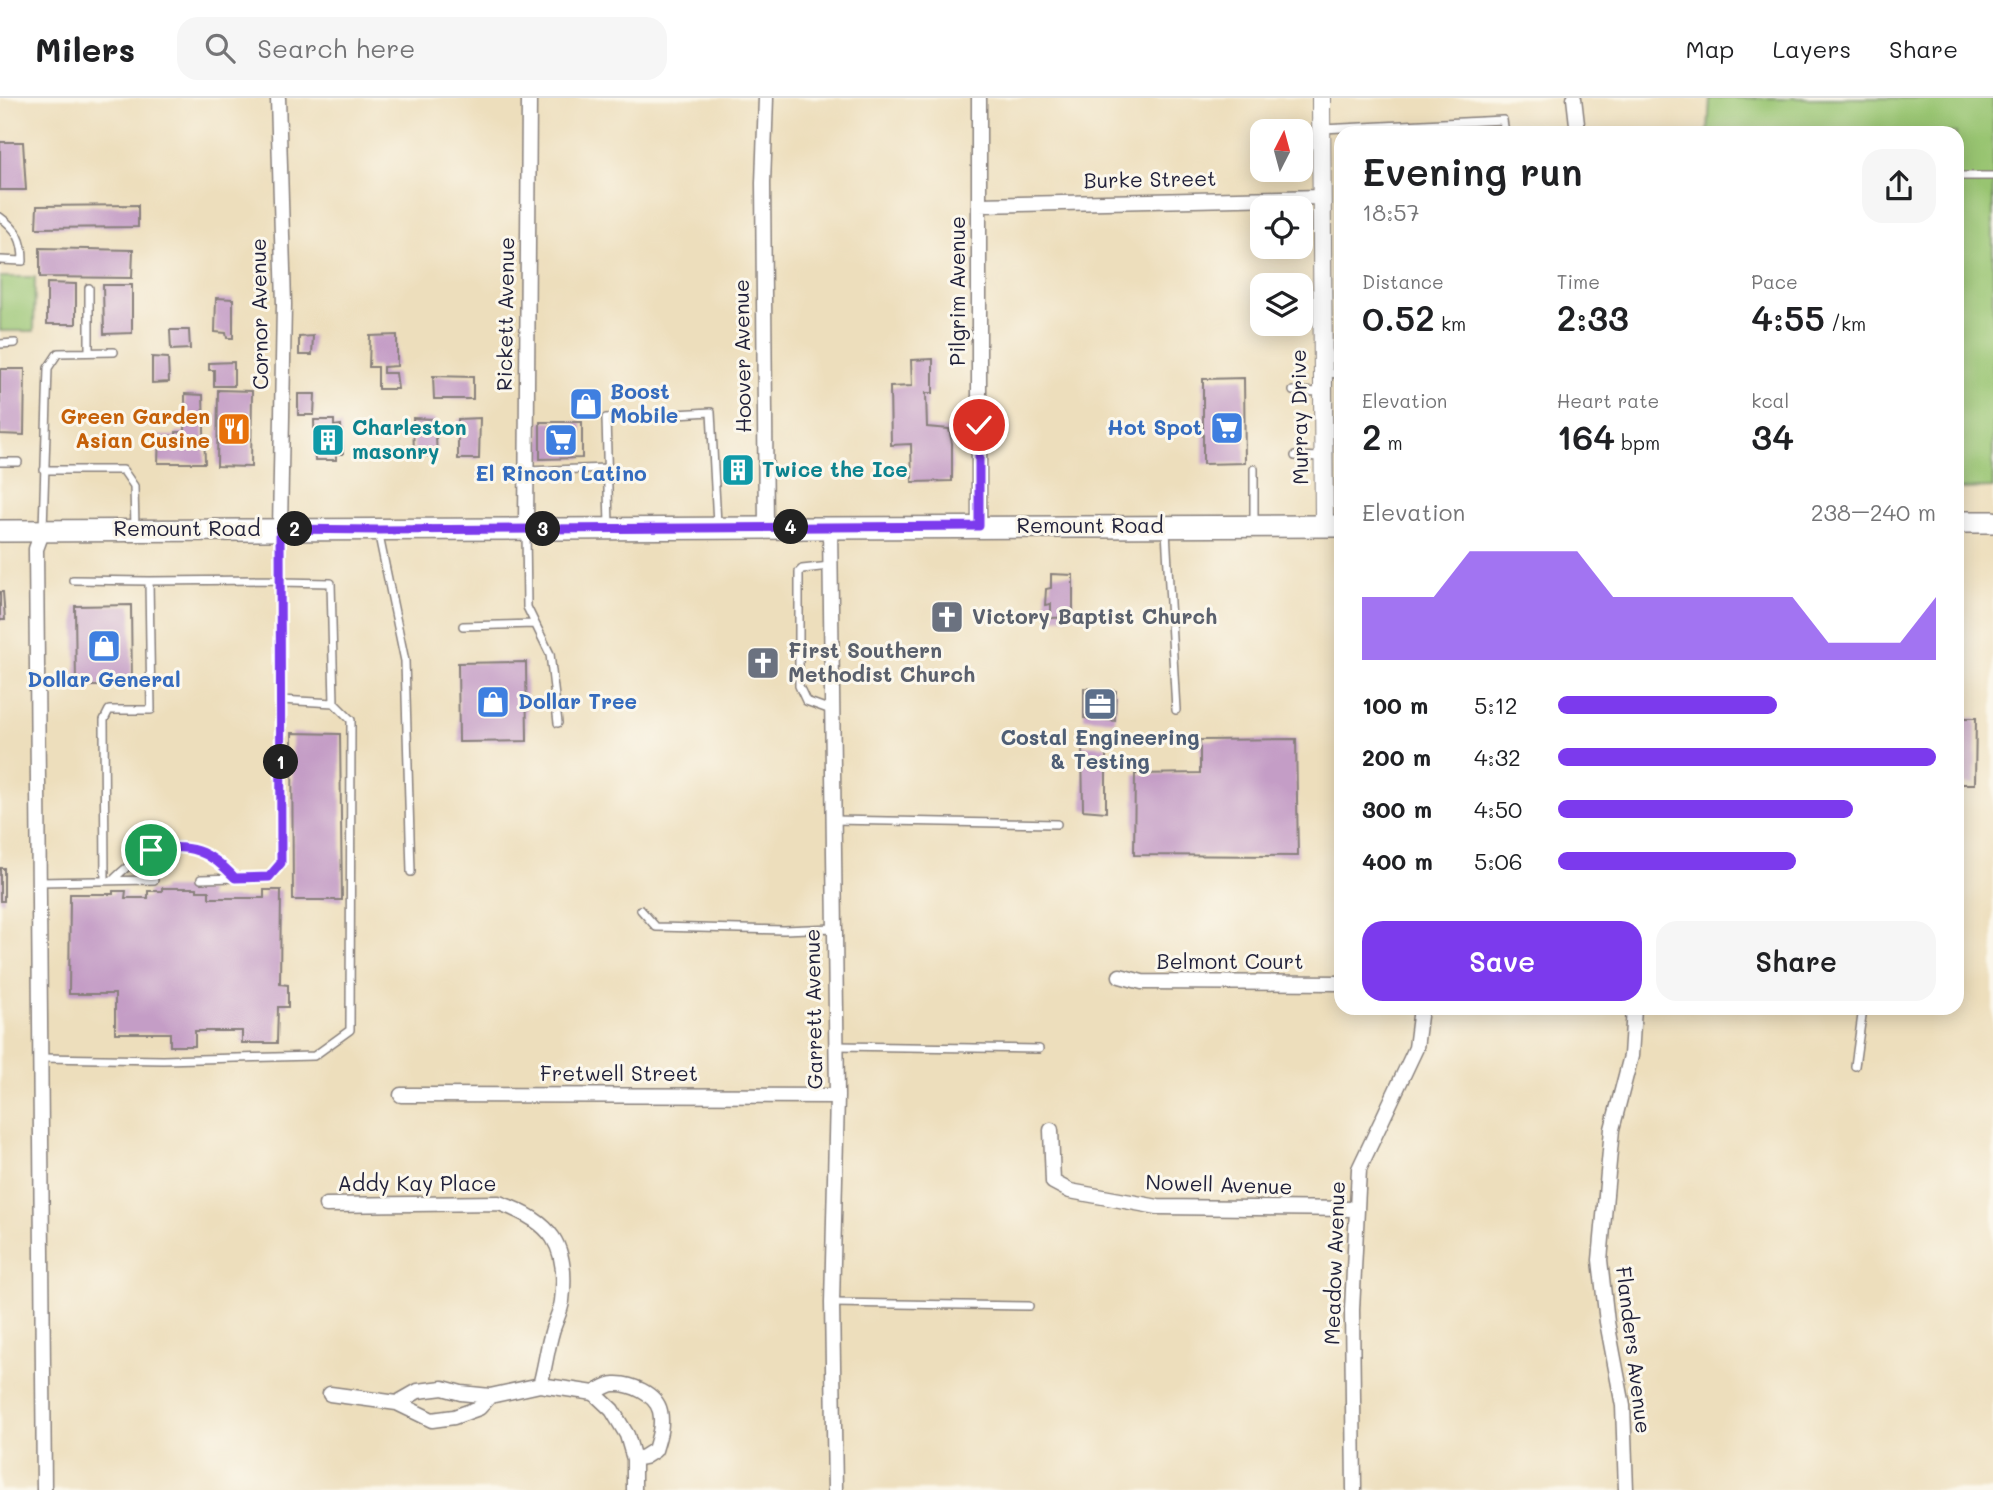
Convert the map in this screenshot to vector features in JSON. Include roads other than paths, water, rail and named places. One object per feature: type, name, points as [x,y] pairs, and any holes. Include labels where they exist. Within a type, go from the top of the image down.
[{"type":"main road","points":[[1964,522],[1993,522]]},
{"type":"main road","name":"Remount Road","points":[[0,531],[1332,526]]},
{"type":"street","name":"Cornor Avenue","points":[[278,98],[284,304],[280,529]]},
{"type":"street","name":"Rickett Avenue","points":[[526,530],[529,98]]},
{"type":"street","name":"Hoover Avenue","points":[[766,98],[763,183],[766,528]]},
{"type":"street","name":"Pilgrim Avenue","points":[[979,98],[979,526]]},
{"type":"street","name":"Murray Drive","points":[[1321,98],[1323,457],[1332,526]]},
{"type":"street","points":[[1574,98],[1577,126]]},
{"type":"street","name":"Burke Street","points":[[979,205],[1321,197]]},
{"type":"street","name":"Garrett Avenue","points":[[830,527],[837,1096],[832,1303],[835,1490]]},
{"type":"street","points":[[43,530],[36,549],[44,1490]]},
{"type":"street","name":"Belmont Court","points":[[1120,976],[1142,982],[1334,983]]},
{"type":"street","name":"Meadow Avenue","points":[[1354,1490],[1353,1310],[1359,1169],[1416,1048],[1420,1015]]},
{"type":"street","name":"Flanders Avenue","points":[[1626,1490],[1623,1406],[1607,1322],[1600,1260],[1612,1129],[1631,1056],[1634,1015]]},
{"type":"street","name":"Fretwell Street","points":[[401,1095],[837,1096]]},
{"type":"street","name":"Nowell Avenue","points":[[1051,1130],[1053,1182],[1070,1191],[1158,1207],[1356,1209]]},
{"type":"street","name":"Addy Kay Place","points":[[326,1205],[499,1203],[525,1212],[550,1232],[563,1259],[562,1302],[540,1385]]},
{"type":"street","points":[[594,1393],[612,1384],[629,1385],[648,1394],[659,1409],[661,1430],[655,1450],[635,1459]]},
{"type":"street","points":[[397,1403],[418,1391],[443,1388],[461,1393],[490,1395],[540,1385],[594,1393],[612,1410],[627,1435],[635,1459],[634,1490]]},
{"type":"street","points":[[330,1394],[397,1403],[432,1420],[454,1417],[479,1408],[490,1395]]},
{"type":"lane","points":[[1383,126],[1503,120],[1503,126]]},
{"type":"lane","points":[[1321,129],[1334,128]]},
{"type":"lane","points":[[1964,176],[1993,176]]},
{"type":"lane","points":[[0,216],[16,230],[23,245],[23,261],[0,260]]},
{"type":"lane","points":[[89,288],[89,351]]},
{"type":"lane","points":[[0,344],[15,343]]},
{"type":"lane","points":[[43,530],[48,368],[58,353],[114,352]]},
{"type":"lane","points":[[1322,373],[1334,374]]},
{"type":"lane","points":[[1293,391],[1322,392]]},
{"type":"lane","points":[[609,529],[606,418],[711,412],[717,528]]},
{"type":"lane","points":[[1295,456],[1323,457]]},
{"type":"lane","points":[[0,462],[18,462]]},
{"type":"lane","points":[[526,471],[607,468]]},
{"type":"lane","points":[[1254,469],[1254,526]]},
{"type":"lane","points":[[44,470],[123,470],[134,486],[135,530]]},
{"type":"lane","points":[[1166,527],[1176,710]]},
{"type":"lane","points":[[201,878],[269,877],[281,863],[280,529]]},
{"type":"lane","points":[[378,530],[405,661],[411,872]]},
{"type":"lane","points":[[526,530],[527,607],[550,654],[558,723]]},
{"type":"lane","points":[[830,566],[802,569],[799,572],[799,685],[806,701],[831,710]]},
{"type":"lane","points":[[72,580],[331,583],[334,703]]},
{"type":"lane","points":[[109,880],[104,720],[110,710],[151,709],[149,581]]},
{"type":"lane","points":[[463,626],[534,624]]},
{"type":"lane","points":[[41,1058],[163,1060],[314,1056],[350,1030],[351,720],[334,703],[281,700]]},
{"type":"lane","points":[[832,820],[1057,824]]},
{"type":"lane","points":[[109,880],[151,850],[174,846],[192,848],[219,860],[235,878]]},
{"type":"lane","points":[[39,882],[154,880]]},
{"type":"lane","points":[[641,910],[656,927],[784,930],[834,928]]},
{"type":"lane","points":[[1855,1066],[1862,1015]]},
{"type":"lane","points":[[836,1046],[1039,1049]]},
{"type":"lane","points":[[832,1303],[1029,1306]]},
{"type":"place","name":"Boost Mobile","points":[[586,404]]},
{"type":"place","name":"Hot Spot","points":[[1227,428]]},
{"type":"place","name":"Green Garden Asian Cusine","points":[[234,429]]},
{"type":"place","name":"Charleston masonry","points":[[328,440]]},
{"type":"place","name":"El Rincon Latino","points":[[561,440]]},
{"type":"place","name":"Twice the Ice","points":[[738,470]]},
{"type":"place","name":"Victory Baptist Church","points":[[947,617]]},
{"type":"place","name":"Dollar General","points":[[104,646]]},
{"type":"place","name":"First Southern Methodist Church","points":[[763,663]]},
{"type":"place","name":"Dollar Tree","points":[[493,702]]},
{"type":"place","name":"Costal Engineering & Testing","points":[[1100,704]]}]
